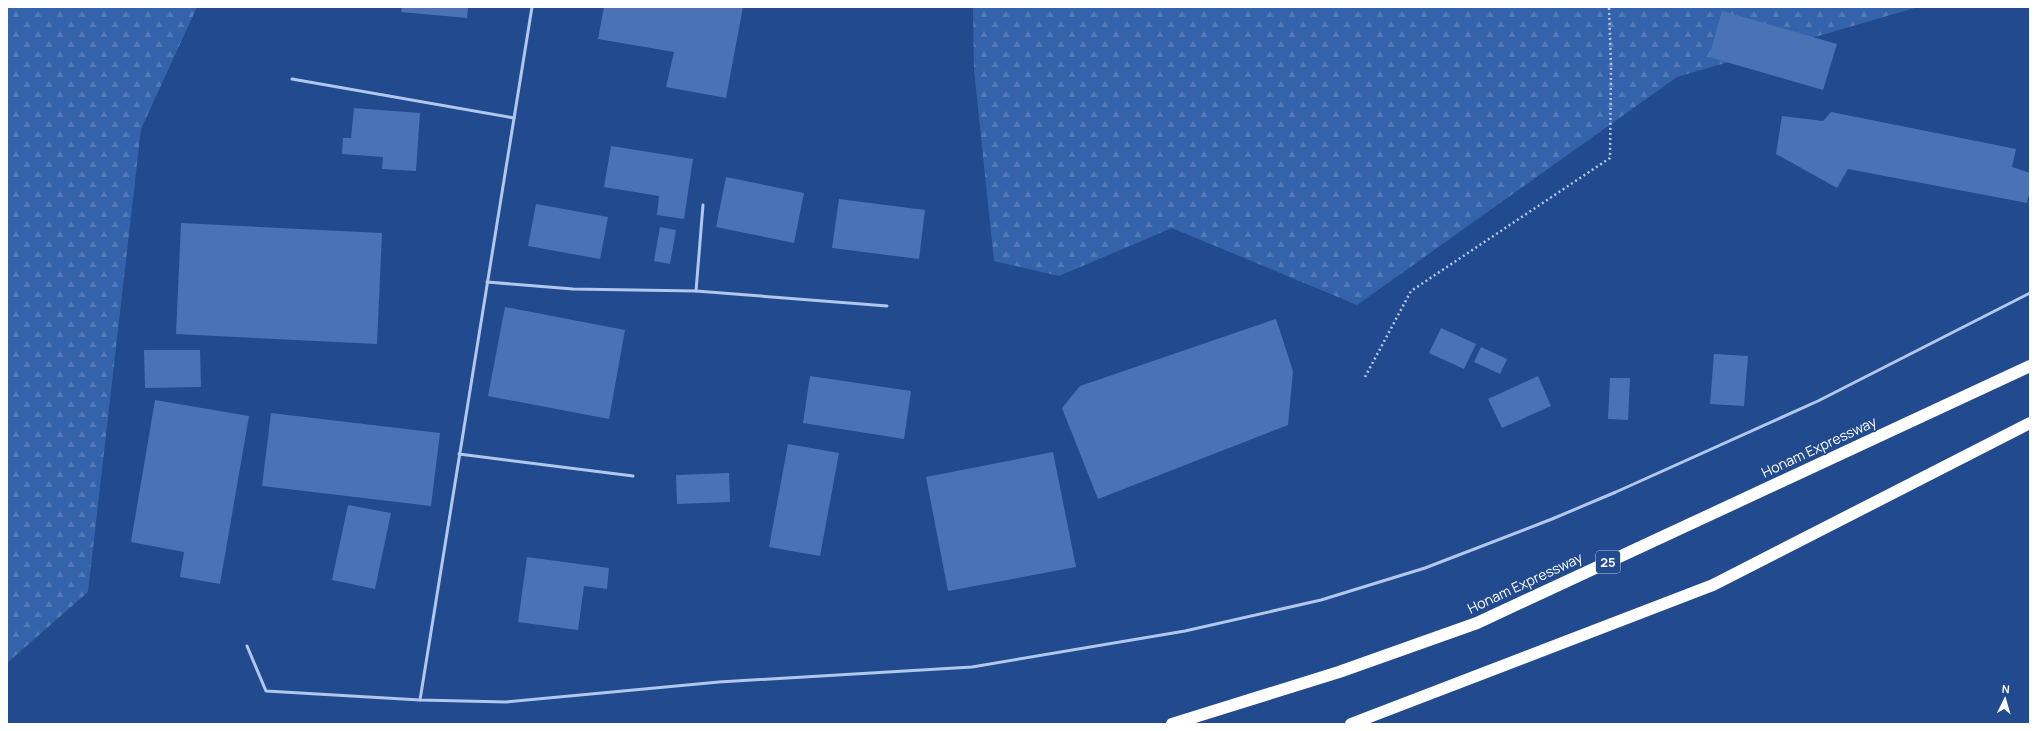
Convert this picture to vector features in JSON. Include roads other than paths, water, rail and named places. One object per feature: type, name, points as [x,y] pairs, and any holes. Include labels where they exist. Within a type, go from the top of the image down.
[{"type":"highway","name":"Honam Expressway","points":[[1172,724],[1340,672],[1477,623],[2030,366]]},
{"type":"highway","points":[[1351,724],[1713,585],[2030,423]]},
{"type":"lane","points":[[420,700],[532,7]]},
{"type":"lane","points":[[292,79],[514,118]]},
{"type":"lane","points":[[696,290],[703,204]]},
{"type":"lane","points":[[487,282],[573,289],[696,290],[887,306]]},
{"type":"lane","points":[[247,646],[266,691],[420,700],[506,702],[719,682],[972,667],[1185,632],[1320,600],[1425,568],[1552,519],[1616,492],[1818,401],[2030,293]]},
{"type":"lane","points":[[460,454],[633,476]]}]
